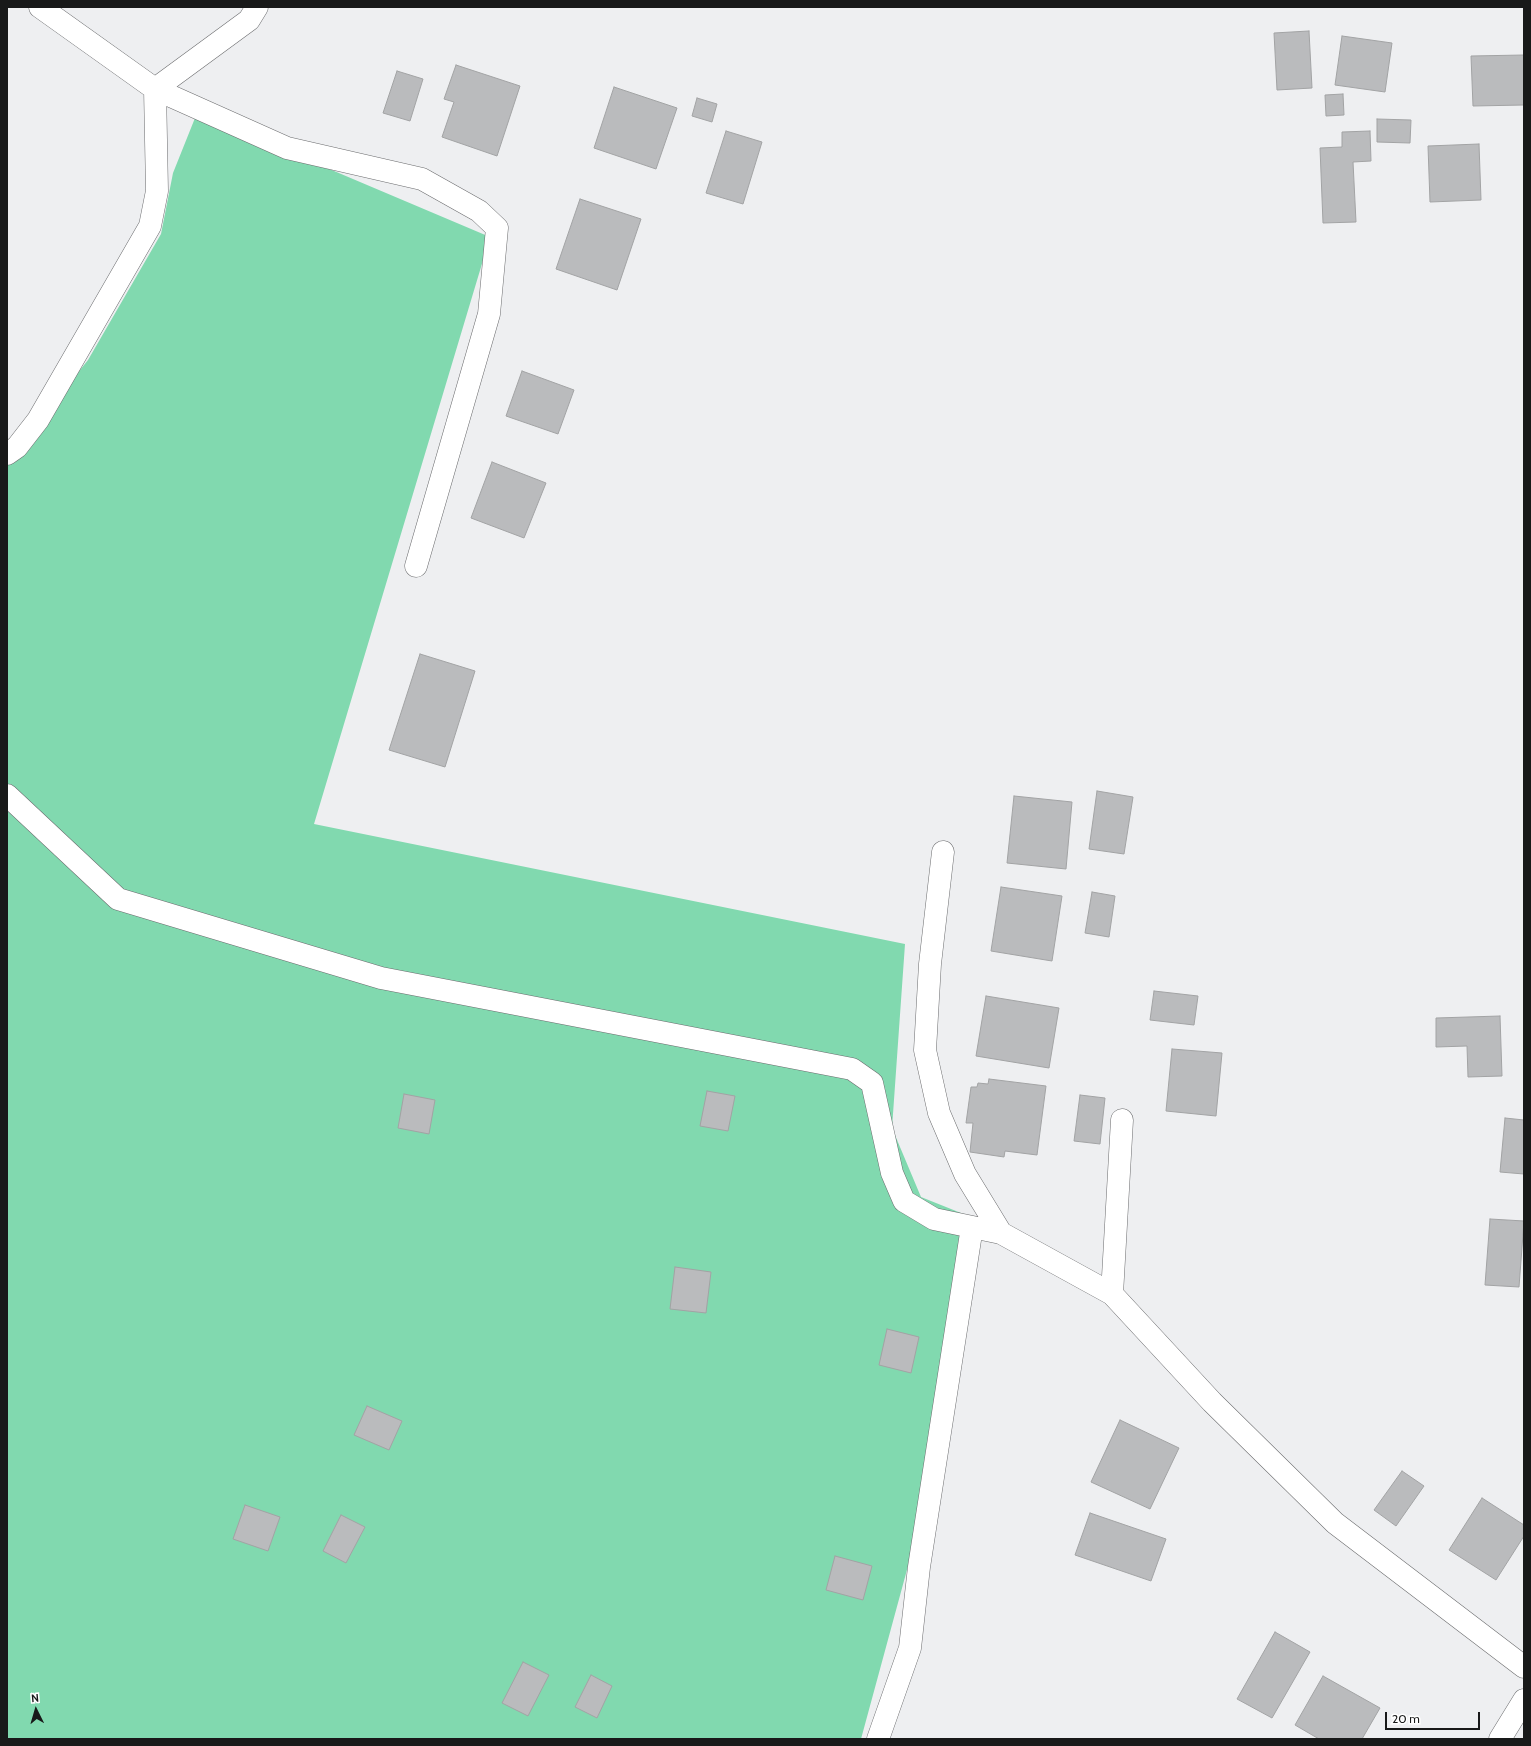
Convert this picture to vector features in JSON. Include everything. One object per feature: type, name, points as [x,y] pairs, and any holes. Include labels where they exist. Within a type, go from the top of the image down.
[{"type":"street","points":[[40,7],[155,89],[286,148],[422,179],[479,211],[497,228],[490,314],[416,566]]},
{"type":"street","points":[[155,89],[249,20],[257,7]]},
{"type":"street","points":[[7,454],[17,447],[38,420],[150,226],[157,191],[155,89]]},
{"type":"street","points":[[7,795],[118,899],[382,978],[852,1069],[872,1083],[892,1173],[904,1201],[934,1219],[1001,1233],[1112,1294],[1212,1402],[1335,1523],[1524,1667]]},
{"type":"street","points":[[943,852],[930,964],[925,1050],[942,1120],[965,1174],[1001,1233]]},
{"type":"street","points":[[1112,1294],[1122,1120]]},
{"type":"street","points":[[878,1739],[910,1648],[919,1567],[972,1227]]},
{"type":"street","points":[[1500,1739],[1524,1700]]},
{"type":"green space","points":[[197,113],[490,237],[314,824],[905,944],[892,1128],[921,1197],[981,1221],[936,1463],[861,1739],[7,1739],[7,461],[88,360],[161,234],[173,173]]},
{"type":"building","points":[[1309,31],[1312,88],[1277,90],[1274,33]]},
{"type":"building","points":[[1342,36],[1392,43],[1385,92],[1335,85]]},
{"type":"building","points":[[1524,55],[1524,105],[1473,106],[1471,56]]},
{"type":"building","points":[[456,65],[520,86],[497,156],[442,137],[454,102],[444,99]]},
{"type":"building","points":[[397,71],[423,79],[410,121],[383,113]]},
{"type":"building","points":[[614,87],[677,108],[656,169],[594,148]]},
{"type":"building","points":[[1343,94],[1344,115],[1326,116],[1325,95]]},
{"type":"building","points":[[697,98],[717,104],[712,122],[692,116]]},
{"type":"building","points":[[1377,119],[1411,120],[1410,143],[1377,142]]},
{"type":"building","points":[[726,131],[762,142],[743,204],[706,193]]},
{"type":"building","points":[[1370,131],[1371,161],[1353,162],[1356,222],[1323,223],[1320,148],[1342,147],[1342,132]]},
{"type":"building","points":[[1479,144],[1481,200],[1430,202],[1428,146]]},
{"type":"building","points":[[580,199],[641,219],[617,290],[556,269]]},
{"type":"building","points":[[522,371],[574,390],[558,434],[506,416]]},
{"type":"building","points":[[492,462],[546,483],[524,538],[471,518]]},
{"type":"building","points":[[420,654],[475,671],[445,767],[389,750]]},
{"type":"building","points":[[1097,791],[1133,797],[1124,854],[1089,849]]},
{"type":"building","points":[[1014,796],[1072,802],[1066,869],[1007,863]]},
{"type":"building","points":[[1001,887],[1062,896],[1052,961],[991,951]]},
{"type":"building","points":[[1092,892],[1115,896],[1109,937],[1085,933]]},
{"type":"building","points":[[1154,991],[1198,996],[1194,1025],[1150,1020]]},
{"type":"building","points":[[986,996],[1059,1008],[1049,1068],[976,1056]]},
{"type":"building","points":[[1500,1016],[1502,1076],[1468,1077],[1467,1046],[1436,1047],[1436,1018]]},
{"type":"building","points":[[1172,1049],[1222,1053],[1216,1116],[1166,1111]]},
{"type":"building","points":[[989,1079],[1046,1086],[1037,1155],[1005,1151],[1004,1157],[970,1152],[973,1123],[966,1123],[971,1087],[977,1087],[978,1083],[988,1084]]},
{"type":"building","points":[[707,1091],[735,1096],[728,1131],[700,1126]]},
{"type":"building","points":[[404,1094],[435,1100],[429,1134],[398,1128]]},
{"type":"building","points":[[1080,1095],[1105,1098],[1100,1144],[1074,1141]]},
{"type":"building","points":[[1505,1118],[1524,1120],[1524,1174],[1500,1172]]},
{"type":"building","points":[[1490,1219],[1524,1221],[1519,1287],[1485,1285]]},
{"type":"building","points":[[675,1267],[711,1272],[706,1313],[670,1309]]},
{"type":"building","points":[[887,1329],[919,1337],[911,1373],[879,1365]]},
{"type":"building","points":[[367,1406],[402,1421],[389,1450],[354,1435]]},
{"type":"building","points":[[1120,1420],[1179,1448],[1150,1509],[1091,1482]]},
{"type":"building","points":[[1402,1471],[1424,1486],[1396,1526],[1374,1510]]},
{"type":"building","points":[[1482,1498],[1524,1525],[1524,1536],[1496,1580],[1449,1550]]},
{"type":"building","points":[[245,1505],[280,1517],[268,1551],[233,1539]]},
{"type":"building","points":[[1090,1513],[1166,1539],[1151,1581],[1075,1555]]},
{"type":"building","points":[[341,1515],[365,1527],[346,1563],[323,1551]]},
{"type":"building","points":[[835,1556],[872,1566],[863,1600],[826,1590]]},
{"type":"building","points":[[1275,1632],[1310,1652],[1272,1718],[1237,1699]]},
{"type":"building","points":[[523,1662],[549,1675],[528,1716],[502,1703]]},
{"type":"building","points":[[591,1675],[612,1686],[597,1718],[575,1707]]},
{"type":"building","points":[[1323,1676],[1380,1708],[1362,1739],[1319,1739],[1295,1725]]}]
